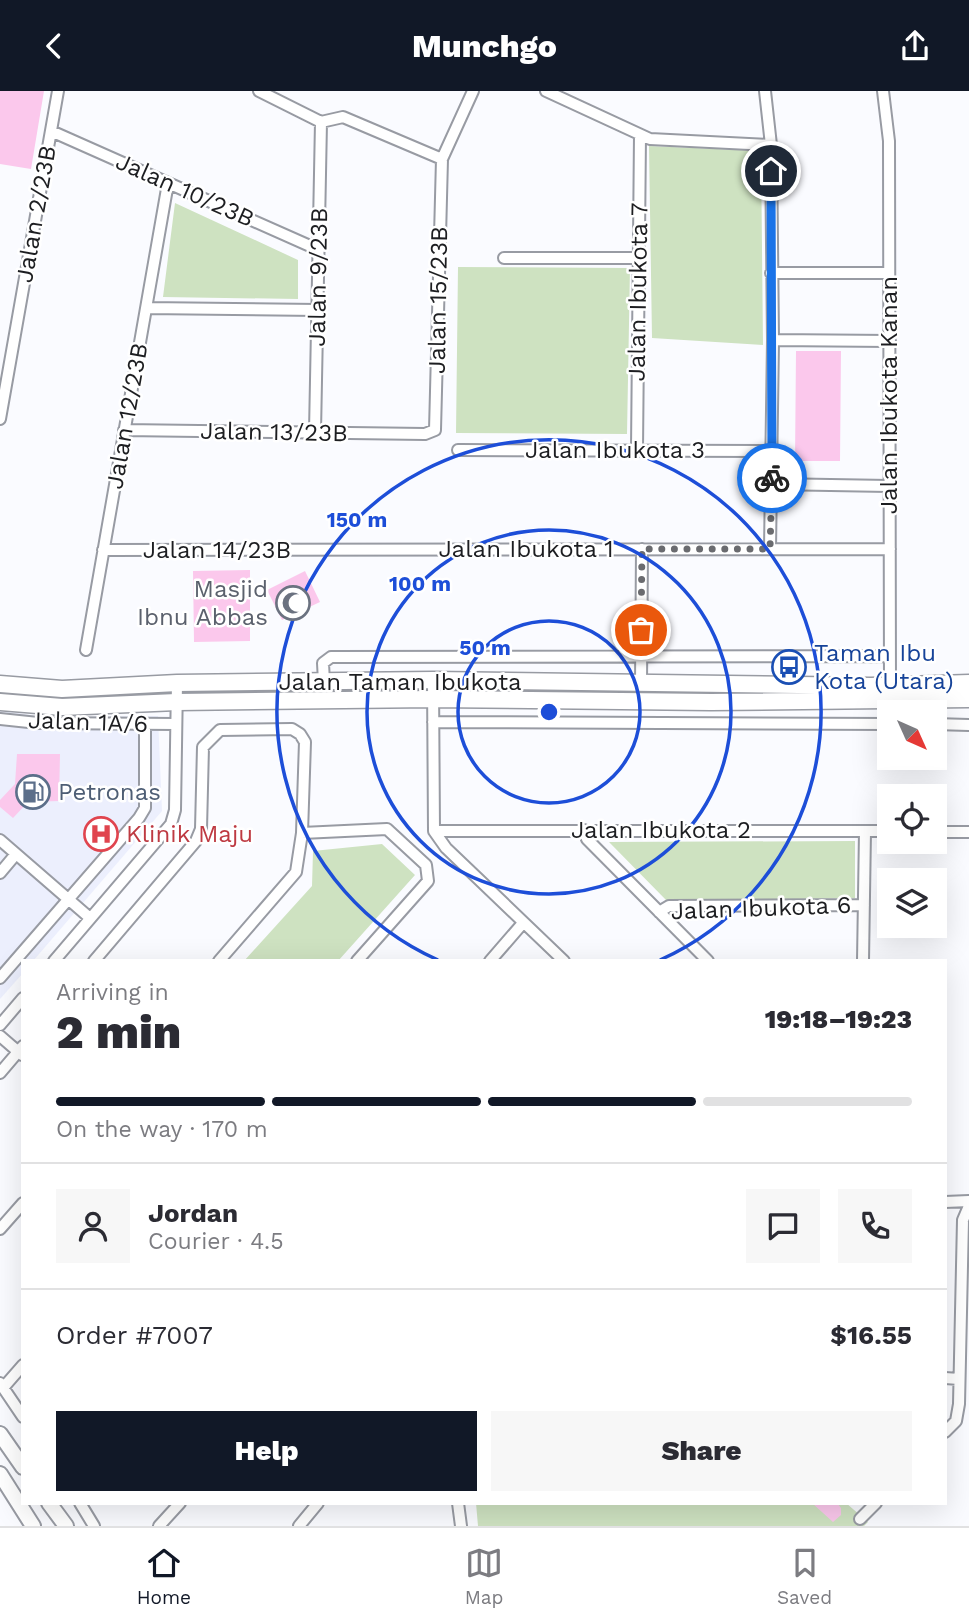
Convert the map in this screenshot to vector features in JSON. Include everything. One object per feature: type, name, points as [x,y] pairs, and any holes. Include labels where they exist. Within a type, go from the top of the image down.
[{"type":"main road","name":"Jalan Taman Ibukota","points":[[0,684],[62,689],[177,684],[433,680],[890,692],[969,699]]},
{"type":"main road","name":"Jalan Taman Ibukota","points":[[0,702],[62,707],[177,702],[433,699],[711,702],[890,692],[969,683]]},
{"type":"street","name":"Jalan 2/23B","points":[[0,419],[58,91]]},
{"type":"street","points":[[259,91],[321,122],[343,117],[442,159],[473,91]]},
{"type":"street","points":[[546,91],[650,139],[771,145]]},
{"type":"street","points":[[765,91],[771,145],[773,340],[770,549]]},
{"type":"street","name":"Jalan Ibukota Kanan","points":[[883,91],[889,142],[890,692]]},
{"type":"street","name":"Jalan 9/23B","points":[[315,432],[321,122]]},
{"type":"street","name":"Jalan 10/23B","points":[[51,131],[319,250]]},
{"type":"street","name":"Jalan Ibukota 7","points":[[637,450],[640,135]]},
{"type":"street","name":"Jalan 15/23B","points":[[425,434],[435,430],[436,422],[442,159]]},
{"type":"street","name":"Jalan 12/23B","points":[[86,650],[168,183]]},
{"type":"street","points":[[504,258],[638,258]]},
{"type":"street","points":[[771,273],[889,273]]},
{"type":"street","points":[[146,308],[318,310]]},
{"type":"street","points":[[773,340],[890,341]]},
{"type":"street","name":"Jalan 13/23B","points":[[124,430],[425,434]]},
{"type":"street","name":"Jalan Ibukota 3","points":[[458,450],[771,451]]},
{"type":"street","points":[[772,484],[889,486]]},
{"type":"street","points":[[641,684],[642,549]]},
{"type":"street","name":"Jalan Ibukota 1","points":[[373,550],[890,549]]},
{"type":"street","name":"Jalan 14/23B","points":[[103,550],[373,550]]},
{"type":"street","points":[[324,681],[323,663],[331,657],[890,656]]},
{"type":"street","points":[[433,680],[434,831],[446,848],[562,959]]},
{"type":"street","points":[[56,959],[171,824],[175,810],[177,684]]},
{"type":"street","points":[[711,702],[712,724]]},
{"type":"street","name":"Jalan 1A/6","points":[[0,719],[37,723],[176,724]]},
{"type":"street","points":[[433,722],[877,725]]},
{"type":"street","points":[[0,978],[145,808],[145,724]]},
{"type":"street","points":[[947,725],[969,725]]},
{"type":"street","points":[[96,959],[196,841],[201,829],[203,747],[220,730],[292,729],[300,734],[305,742],[302,833],[296,872],[221,959]]},
{"type":"street","points":[[302,833],[387,829],[426,865],[428,881],[359,959]]},
{"type":"street","points":[[584,830],[587,839],[706,959]]},
{"type":"street","name":"Jalan Ibukota 2","points":[[434,831],[877,831]]},
{"type":"street","points":[[863,959],[865,831]]},
{"type":"street","points":[[947,831],[969,832]]},
{"type":"street","points":[[0,840],[90,918]]},
{"type":"street","points":[[0,873],[16,854]]},
{"type":"street","name":"Jalan Ibukota 6","points":[[659,912],[669,906],[864,905]]},
{"type":"street","points":[[492,959],[523,923]]},
{"type":"street","points":[[0,1025],[21,1000]]},
{"type":"street","points":[[0,1036],[21,1051],[0,1073]]},
{"type":"street","points":[[947,1202],[969,1203],[962,1220],[956,1420],[947,1430]]},
{"type":"street","points":[[0,1229],[21,1205]]},
{"type":"street","points":[[21,1367],[2,1385],[21,1414]]},
{"type":"street","points":[[947,1378],[959,1379]]},
{"type":"street","points":[[0,1434],[21,1464]]},
{"type":"street","points":[[0,1473],[33,1526]]},
{"type":"street","points":[[51,1505],[66,1526]]},
{"type":"street","points":[[81,1505],[94,1526]]},
{"type":"street","points":[[159,1526],[178,1505]]},
{"type":"street","points":[[299,1526],[316,1505]]},
{"type":"street","points":[[458,1505],[461,1526]]},
{"type":"street","points":[[860,1519],[874,1505]]},
{"type":"shaded area","points":[[0,710],[43,717],[158,716],[162,811],[35,959],[21,959],[21,975],[0,999]]},
{"type":"green space","points":[[649,146],[761,151],[763,345],[652,338]]},
{"type":"green space","points":[[175,203],[298,260],[298,299],[163,297]]},
{"type":"green space","points":[[458,267],[630,268],[627,434],[456,433]]},
{"type":"green space","points":[[855,841],[855,898],[667,901],[609,842]]},
{"type":"green space","points":[[382,844],[415,875],[340,959],[246,959],[312,886],[313,851]]},
{"type":"green space","points":[[476,1505],[848,1505],[868,1522],[864,1526],[478,1526]]},
{"type":"building","points":[[0,91],[44,91],[31,169],[0,164]]},
{"type":"building","points":[[796,351],[841,351],[840,461],[795,461]]},
{"type":"building","points":[[250,570],[250,641],[194,642],[193,571]]},
{"type":"building","points":[[305,571],[320,602],[282,620],[267,590]]},
{"type":"building","name":"Petronas","points":[[17,754],[60,754],[59,801],[28,802],[13,818],[0,807],[0,800],[15,784]]},
{"type":"building","points":[[814,1505],[839,1505],[841,1515],[833,1522]]},
{"type":"way so far","points":[[641,630],[642,549],[770,549],[772,478]]},
{"type":"place","name":"Masjid Ibnu Abbas","points":[[293,603]]},
{"type":"place","name":"Taman Ibu Kota (Utara)","points":[[789,667]]},
{"type":"place","name":"Petronas","points":[[33,792]]},
{"type":"place","name":"Klinik Maju","points":[[101,834]]},
{"type":"route","points":[[771,171],[772,478]]}]
